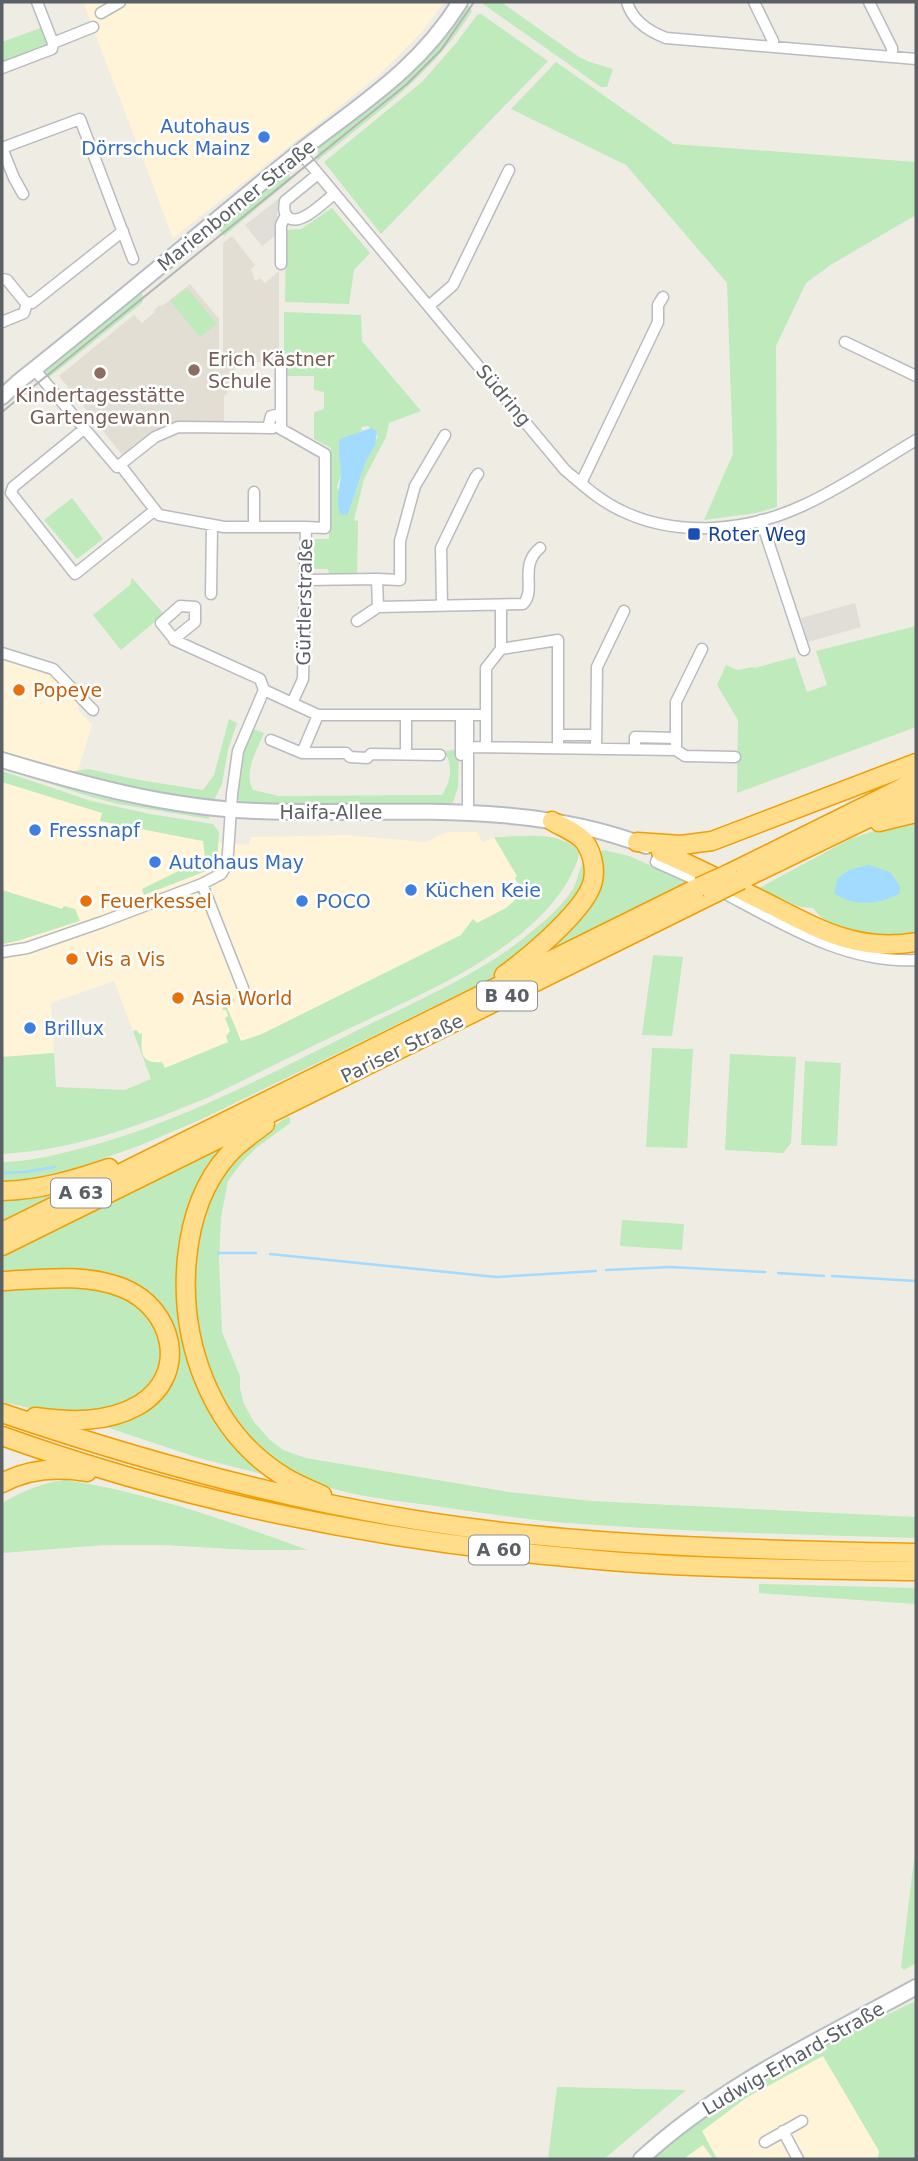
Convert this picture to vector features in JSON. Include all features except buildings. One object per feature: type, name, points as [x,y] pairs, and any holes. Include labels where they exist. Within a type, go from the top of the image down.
[{"type":"highway","points":[[636,842],[681,845],[712,841],[916,763]]},
{"type":"highway","name":"Pariser Straße","points":[[2,1246],[302,1097],[916,781]]},
{"type":"highway","name":"Pariser Straße","points":[[734,877],[807,848],[916,795]]},
{"type":"highway","points":[[807,848],[882,821],[916,813]]},
{"type":"highway","points":[[439,1016],[518,964],[555,931],[588,894],[594,873],[589,849],[579,837],[552,821]]},
{"type":"highway","points":[[661,852],[833,936],[873,944],[916,942]]},
{"type":"highway","name":"Pariser Straße","points":[[160,1154],[439,1016],[706,891]]},
{"type":"highway","points":[[302,1097],[229,1153],[202,1194],[191,1230],[186,1272],[186,1305],[190,1332],[197,1361],[217,1408],[251,1451],[294,1482],[372,1512]]},
{"type":"highway","points":[[2,1191],[39,1188],[67,1182],[160,1154]]},
{"type":"highway","name":"A 63","points":[[2,1232],[160,1154]]},
{"type":"highway","points":[[2,1281],[75,1279],[105,1282],[123,1288],[139,1296],[159,1315],[170,1349],[168,1370],[157,1389],[140,1404],[120,1414],[99,1419],[72,1420],[2,1413]]},
{"type":"highway","name":"A 60","points":[[2,1413],[122,1453],[200,1475],[372,1512],[460,1527],[605,1541],[916,1553]]},
{"type":"highway","name":"A 60","points":[[2,1436],[177,1490],[306,1520],[461,1546],[578,1559],[682,1565],[916,1571]]},
{"type":"highway","points":[[2,1483],[29,1472],[69,1470],[177,1490]]},
{"type":"street","points":[[2,68],[52,48],[53,43],[37,2]]},
{"type":"street","points":[[102,13],[120,2]]},
{"type":"street","name":"Marienborner Straße","points":[[2,397],[300,152],[399,75],[431,43],[460,2]]},
{"type":"street","points":[[627,2],[633,17],[666,38],[916,59]]},
{"type":"street","points":[[754,2],[774,41],[773,47]]},
{"type":"street","points":[[869,2],[892,48],[891,57]]},
{"type":"street","points":[[53,43],[93,27]]},
{"type":"street","points":[[23,194],[2,148],[80,119],[134,259]]},
{"type":"street","name":"Südring","points":[[300,152],[565,470],[621,511],[681,527],[710,528],[761,520],[804,505],[916,440]]},
{"type":"street","points":[[429,306],[453,285],[509,170]]},
{"type":"street","points":[[318,174],[285,201],[286,215],[294,220],[303,219],[334,194]]},
{"type":"street","points":[[281,264],[281,225],[286,215]]},
{"type":"street","points":[[27,303],[36,300],[123,231]]},
{"type":"street","points":[[2,279],[7,280],[27,303]]},
{"type":"street","points":[[581,483],[658,322],[658,306],[663,297]]},
{"type":"street","points":[[2,322],[24,313],[27,303]]},
{"type":"street","points":[[845,342],[916,376]]},
{"type":"street","points":[[281,362],[281,429]]},
{"type":"street","points":[[34,369],[115,466],[121,466],[159,515],[212,526],[306,527]]},
{"type":"street","points":[[268,428],[271,415],[281,414]]},
{"type":"street","name":"Gürtlerstraße","points":[[121,466],[155,437],[178,427],[281,429],[326,454],[325,528],[306,527],[303,679],[292,703]]},
{"type":"street","points":[[84,429],[13,487],[11,493],[75,574],[155,510]]},
{"type":"street","points":[[305,580],[400,580],[400,541],[415,486],[445,435]]},
{"type":"street","points":[[442,606],[442,548],[478,474]]},
{"type":"street","points":[[254,492],[254,527]]},
{"type":"street","points":[[761,520],[804,650]]},
{"type":"street","points":[[211,594],[212,526]]},
{"type":"street","points":[[358,621],[378,607],[523,604],[527,600],[528,568],[535,552],[540,548]]},
{"type":"street","points":[[377,579],[378,607]]},
{"type":"street","points":[[485,747],[486,668],[501,649],[500,605]]},
{"type":"street","points":[[596,749],[597,667],[624,611]]},
{"type":"street","points":[[2,953],[27,948],[202,884],[217,877],[226,866],[239,751],[264,690],[260,679],[174,639]]},
{"type":"street","points":[[501,649],[558,640],[558,748]]},
{"type":"street","points":[[676,750],[676,702],[702,649]]},
{"type":"street","points":[[2,653],[53,669],[93,710]]},
{"type":"street","points":[[264,690],[318,715],[486,715]]},
{"type":"street","points":[[302,753],[318,715]]},
{"type":"street","points":[[406,715],[406,754]]},
{"type":"street","points":[[465,715],[464,752],[468,813]]},
{"type":"street","points":[[558,735],[596,735]]},
{"type":"street","points":[[635,750],[635,737],[676,738]]},
{"type":"street","points":[[271,740],[302,753],[346,754],[359,758],[367,758],[371,754],[440,755]]},
{"type":"street","points":[[464,752],[485,747],[676,750],[685,757],[736,757]]},
{"type":"street","name":"Haifa-Allee","points":[[2,760],[95,787],[174,803],[305,812],[468,813],[552,821],[609,834],[661,852]]},
{"type":"street","points":[[661,852],[656,862],[837,948],[876,958],[916,960]]},
{"type":"street","points":[[202,884],[243,988]]},
{"type":"street","name":"Ludwig-Erhard-Straße","points":[[641,2159],[679,2126],[742,2084],[793,2053],[916,1987]]},
{"type":"street","points":[[765,2142],[802,2121]]},
{"type":"street","points":[[783,2132],[798,2159]]},
{"type":"shaded area","points":[[83,2],[444,2],[422,32],[379,75],[173,238]]},
{"type":"shaded area","points":[[281,197],[278,203],[276,235],[262,246],[245,225]]},
{"type":"shaded area","points":[[232,236],[255,265],[251,269],[255,281],[260,278],[265,283],[279,271],[279,362],[236,362],[229,391],[224,396],[224,424],[184,424],[124,457],[59,376],[134,315],[142,323],[160,305],[190,284],[219,319],[219,356],[223,355],[223,243]]},
{"type":"shaded area","points":[[855,603],[861,627],[808,642],[801,618]]},
{"type":"shaded area","points":[[2,659],[49,674],[78,701],[78,710],[92,725],[78,770],[70,772],[2,751]]},
{"type":"shaded area","points":[[2,782],[103,813],[101,820],[110,823],[203,841],[249,845],[251,837],[347,835],[425,842],[448,832],[477,832],[483,843],[494,837],[517,876],[515,878],[523,893],[506,908],[477,923],[473,919],[461,935],[387,973],[262,1034],[151,1079],[114,981],[51,1003],[54,1053],[2,1057],[2,944],[79,921],[63,909],[2,890]]},
{"type":"shaded area","points":[[823,2055],[879,2151],[878,2159],[661,2159],[746,2098]]},
{"type":"green space","points":[[466,2],[472,11],[439,55],[401,93],[316,162],[319,148],[402,79]]},
{"type":"green space","points":[[501,2],[579,57],[613,69],[607,87],[601,87],[483,4]]},
{"type":"green space","points":[[481,14],[548,61],[381,234],[324,162],[422,82],[477,15]]},
{"type":"green space","points":[[43,27],[48,41],[46,47],[2,65],[2,42]]},
{"type":"green space","points":[[556,62],[673,144],[916,162],[916,215],[832,264],[806,283],[776,346],[777,507],[756,513],[704,520],[733,454],[727,283],[626,165],[511,109]]},
{"type":"green space","points":[[287,173],[292,179],[224,236],[217,228],[245,203],[248,205]]},
{"type":"green space","points":[[332,208],[370,253],[354,270],[349,304],[285,302],[286,230],[301,229]]},
{"type":"green space","points":[[187,288],[217,324],[200,337],[170,301]]},
{"type":"green space","points":[[142,290],[143,302],[47,379],[44,369]]},
{"type":"green space","points":[[284,312],[361,315],[362,341],[421,411],[389,423],[386,437],[364,479],[354,520],[358,521],[357,577],[333,577],[328,569],[314,569],[314,539],[329,539],[331,520],[331,448],[314,439],[314,412],[324,409],[324,392],[314,390],[314,376],[284,376]],"holes":[[[368,426],[378,436],[366,461],[349,511],[337,487],[341,474],[359,432],[362,431],[361,427]]]},
{"type":"green space","points":[[72,498],[103,539],[77,559],[44,520]]},
{"type":"green space","points":[[132,578],[164,614],[121,650],[93,615],[130,585]]},
{"type":"green space","points":[[916,626],[916,727],[737,793],[738,720],[717,685],[726,665],[738,670],[795,657],[807,692],[827,685],[816,651]]},
{"type":"green space","points":[[229,719],[237,723],[228,750],[222,784],[212,804],[155,795],[2,755],[2,751],[70,772],[88,769],[203,790],[214,775]]},
{"type":"green space","points":[[251,728],[264,733],[250,769],[250,783],[253,790],[279,796],[442,795],[450,776],[446,751],[459,749],[458,787],[451,808],[243,804],[236,793],[243,752]]},
{"type":"green space","points":[[2,764],[92,795],[207,816],[209,819],[91,797],[2,768]]},
{"type":"green space","points":[[2,771],[91,801],[213,824],[219,832],[217,864],[214,868],[144,895],[142,889],[205,858],[203,841],[100,821],[102,813],[2,782]]},
{"type":"green space","points":[[916,821],[916,934],[873,937],[847,933],[824,920],[813,908],[800,907],[759,888],[850,839],[886,827]]},
{"type":"green space","points":[[494,837],[551,837],[562,840],[580,852],[567,883],[545,912],[484,960],[413,999],[209,1097],[82,1142],[2,1154],[2,1057],[54,1053],[56,1087],[125,1090],[151,1079],[133,1031],[142,1033],[145,1058],[162,1062],[165,1068],[228,1042],[226,1036],[230,1031],[225,1018],[228,1016],[226,1010],[222,1010],[225,1002],[233,998],[235,1001],[226,1005],[241,1041],[262,1034],[461,935],[473,919],[477,923],[506,908],[523,893],[515,878],[517,876]]},
{"type":"green space","points":[[604,850],[629,856],[691,883],[530,964],[551,941],[600,852]]},
{"type":"green space","points":[[589,857],[581,898],[499,974],[202,1119],[141,1145],[48,1178],[2,1184],[2,1162],[29,1160],[75,1150],[186,1113],[464,977],[502,954],[549,917],[573,889],[581,867]]},
{"type":"green space","points":[[2,890],[62,909],[64,906],[75,909],[80,921],[2,944]]},
{"type":"green space","points":[[653,955],[683,957],[672,1036],[642,1035]]},
{"type":"green space","points":[[652,1048],[693,1049],[687,1148],[646,1147]]},
{"type":"green space","points":[[730,1054],[796,1057],[791,1143],[783,1153],[725,1150]]},
{"type":"green space","points":[[805,1061],[841,1063],[837,1146],[801,1145]]},
{"type":"green space","points":[[287,1117],[290,1118],[290,1123],[256,1148],[228,1181],[221,1217],[219,1260],[222,1332],[240,1376],[244,1404],[254,1422],[283,1450],[306,1458],[509,1492],[591,1501],[916,1517],[916,1538],[665,1529],[527,1519],[351,1493],[310,1481],[273,1461],[241,1428],[212,1379],[200,1342],[194,1304],[193,1265],[206,1206],[224,1171],[249,1145]]},
{"type":"green space","points":[[245,1134],[197,1194],[188,1350],[271,1475],[199,1458],[97,1424],[172,1373],[144,1293],[2,1277],[2,1254]]},
{"type":"green space","points":[[75,1185],[2,1222],[2,1196]]},
{"type":"green space","points":[[622,1220],[684,1224],[682,1250],[620,1246]]},
{"type":"green space","points":[[76,1286],[109,1291],[136,1300],[164,1339],[160,1372],[140,1399],[107,1413],[58,1414],[2,1402],[2,1289]]},
{"type":"green space","points":[[65,1480],[158,1500],[308,1550],[105,1545],[2,1553],[2,1503],[32,1488]]},
{"type":"green space","points":[[759,1584],[916,1588],[916,1604],[759,1593]]},
{"type":"green space","points":[[916,1843],[916,1963],[904,1970],[901,1967]]},
{"type":"green space","points":[[916,2001],[916,2159],[878,2159],[879,2151],[823,2056],[746,2098],[702,2131],[717,2159],[713,2159],[703,2145],[686,2159],[652,2159],[715,2110],[759,2082],[828,2043]]},
{"type":"green space","points":[[557,2087],[686,2090],[604,2159],[548,2159]]},
{"type":"water","points":[[371,428],[377,431],[375,445],[366,461],[347,515],[340,514],[340,439]]},
{"type":"water","points":[[868,865],[890,872],[899,885],[900,893],[867,903],[850,901],[834,893],[838,878],[849,870]]},
{"type":"waterway","points":[[2,1173],[55,1167]]},
{"type":"waterway","points":[[218,1253],[256,1253]]},
{"type":"waterway","points":[[270,1254],[496,1277],[596,1271]]},
{"type":"waterway","points":[[606,1270],[670,1267],[765,1272]]},
{"type":"waterway","points":[[778,1273],[824,1276]]},
{"type":"waterway","points":[[832,1276],[916,1281]]},
{"type":"tram line","points":[[2,412],[407,84],[441,50],[474,2]]},
{"type":"place","name":"Autohaus Dörrschuck Mainz","points":[[264,137]]},
{"type":"place","name":"Erich Kästner Schule","points":[[194,370]]},
{"type":"place","name":"Kindertagesstätte Gartengewann","points":[[100,373]]},
{"type":"place","name":"Roter Weg","points":[[694,534]]},
{"type":"place","name":"Popeye","points":[[19,690]]},
{"type":"place","name":"Fressnapf","points":[[35,830]]},
{"type":"place","name":"Autohaus May","points":[[155,862]]},
{"type":"place","name":"Küchen Keie","points":[[411,890]]},
{"type":"place","name":"Feuerkessel","points":[[86,901]]},
{"type":"place","name":"POCO","points":[[302,901]]},
{"type":"place","name":"Vis a Vis","points":[[72,959]]},
{"type":"place","name":"Asia World","points":[[178,998]]},
{"type":"place","name":"Brillux","points":[[30,1028]]}]
